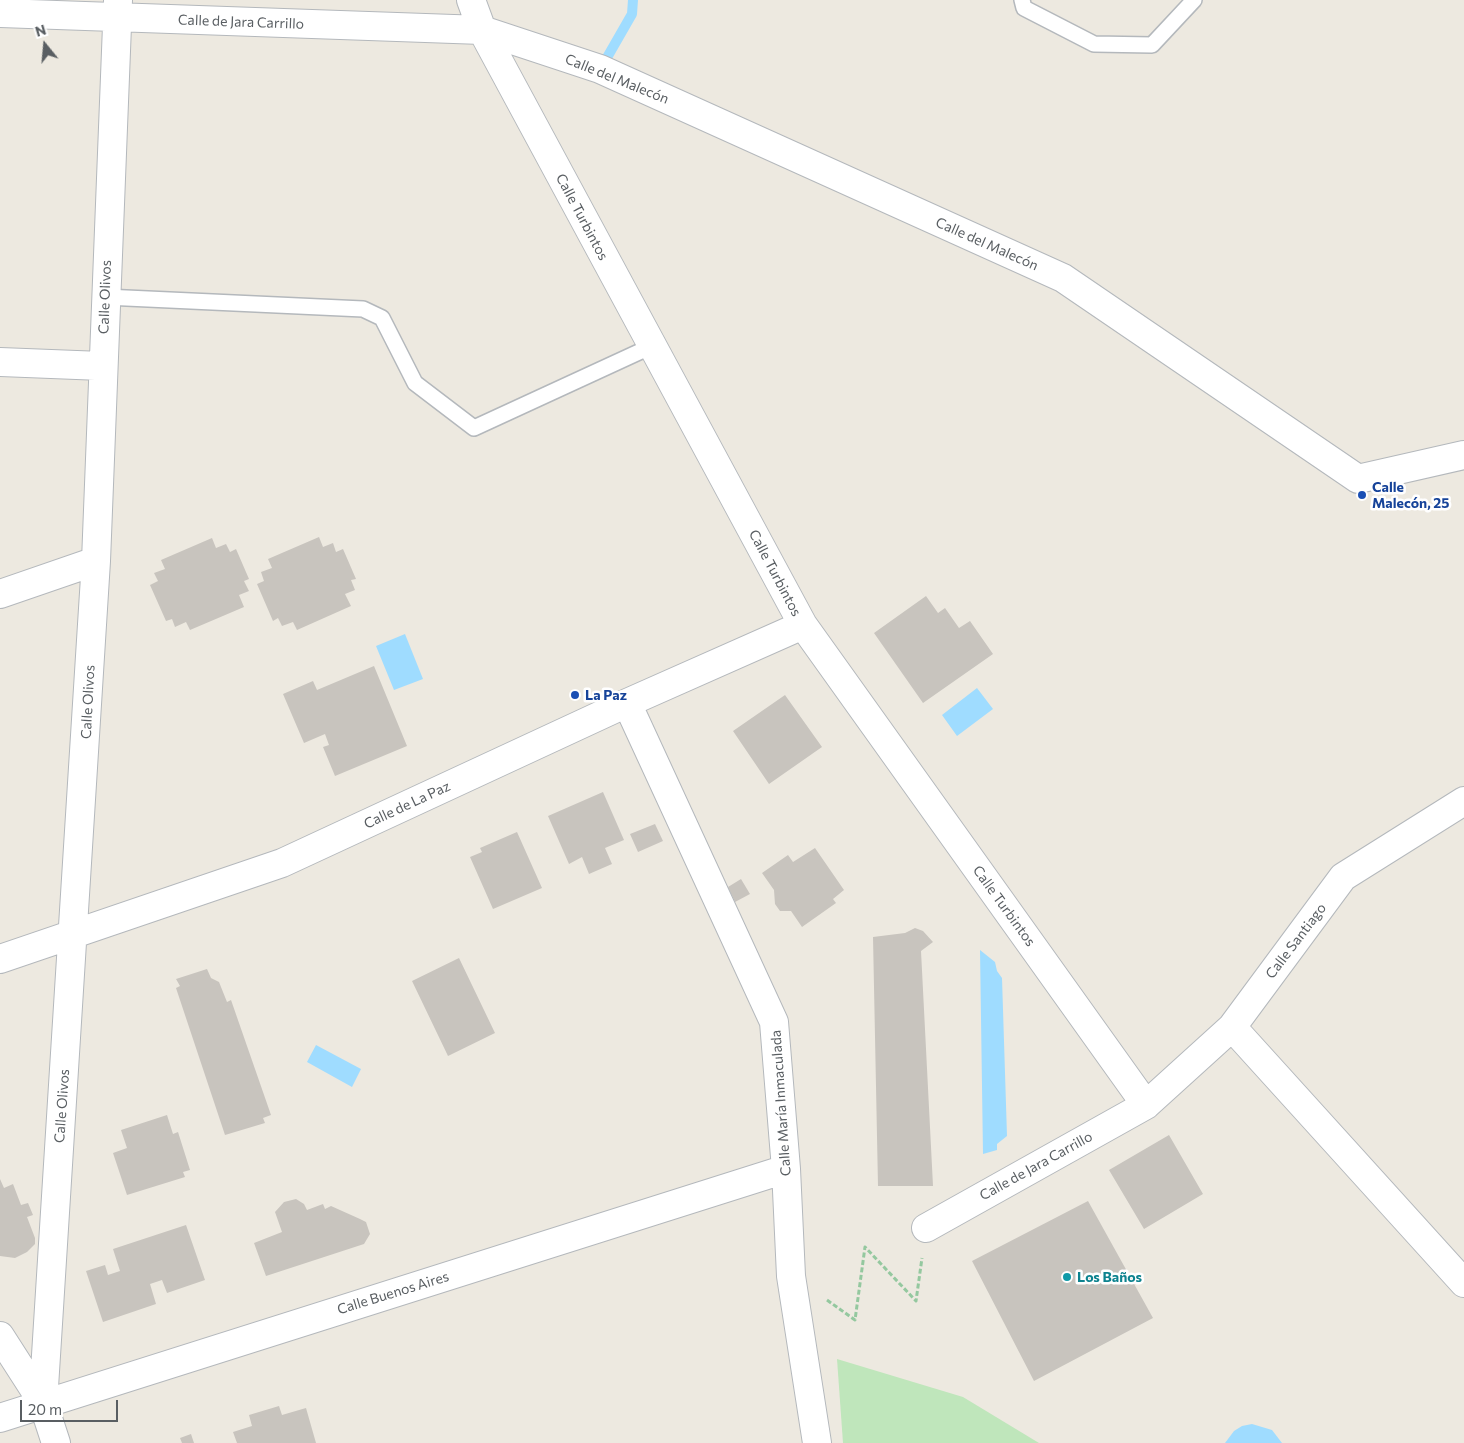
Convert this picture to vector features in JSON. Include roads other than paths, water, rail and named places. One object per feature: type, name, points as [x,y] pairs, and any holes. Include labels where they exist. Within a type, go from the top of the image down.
[{"type":"street","name":"Calle Turbintos","points":[[471,0],[482,30],[803,624],[1146,1105]]},
{"type":"street","name":"Calle de Jara Carrillo","points":[[0,13],[117,9],[482,30]]},
{"type":"street","name":"Calle Olivos","points":[[43,1403],[96,561],[117,9]]},
{"type":"street","name":"Calle del Malecón","points":[[482,30],[600,69],[1063,278],[1358,479],[1464,455]]},
{"type":"street","points":[[0,362],[102,366]]},
{"type":"street","points":[[0,594],[96,561]]},
{"type":"street","name":"Calle de La Paz","points":[[0,959],[282,863],[627,703],[803,624]]},
{"type":"street","name":"Calle María Inmaculada","points":[[627,703],[774,1022],[786,1169],[791,1276],[817,1443]]},
{"type":"street","name":"Calle Santiago","points":[[1146,1105],[1232,1027],[1343,877],[1464,801]]},
{"type":"street","points":[[1232,1027],[1464,1283]]},
{"type":"street","name":"Calle de Jara Carrillo","points":[[926,1228],[1146,1105]]},
{"type":"street","name":"Calle Buenos Aires","points":[[0,1418],[786,1169]]},
{"type":"street","points":[[0,1336],[43,1403],[56,1443]]},
{"type":"lane","points":[[1022,0],[1024,8],[1094,44],[1152,45],[1194,0]]},
{"type":"lane","points":[[105,297],[363,309],[382,318],[416,383],[474,428],[652,346]]},
{"type":"water","points":[[405,634],[423,679],[394,690],[376,646]]},
{"type":"water","points":[[977,688],[993,709],[957,736],[942,715]]},
{"type":"water","points":[[980,950],[995,962],[997,971],[1002,978],[1007,1136],[997,1144],[997,1150],[983,1154]]},
{"type":"water","points":[[316,1045],[361,1069],[352,1087],[307,1062]]},
{"type":"water","points":[[1252,1424],[1272,1430],[1282,1443],[1225,1443],[1234,1431],[1242,1426]]},
{"type":"waterway","points":[[601,68],[632,14],[633,0]]},
{"type":"place","name":"Calle Malecón, 25","points":[[1362,495]]},
{"type":"place","name":"La Paz","points":[[575,695]]},
{"type":"place","name":"Los Baños","points":[[1067,1277]]}]
